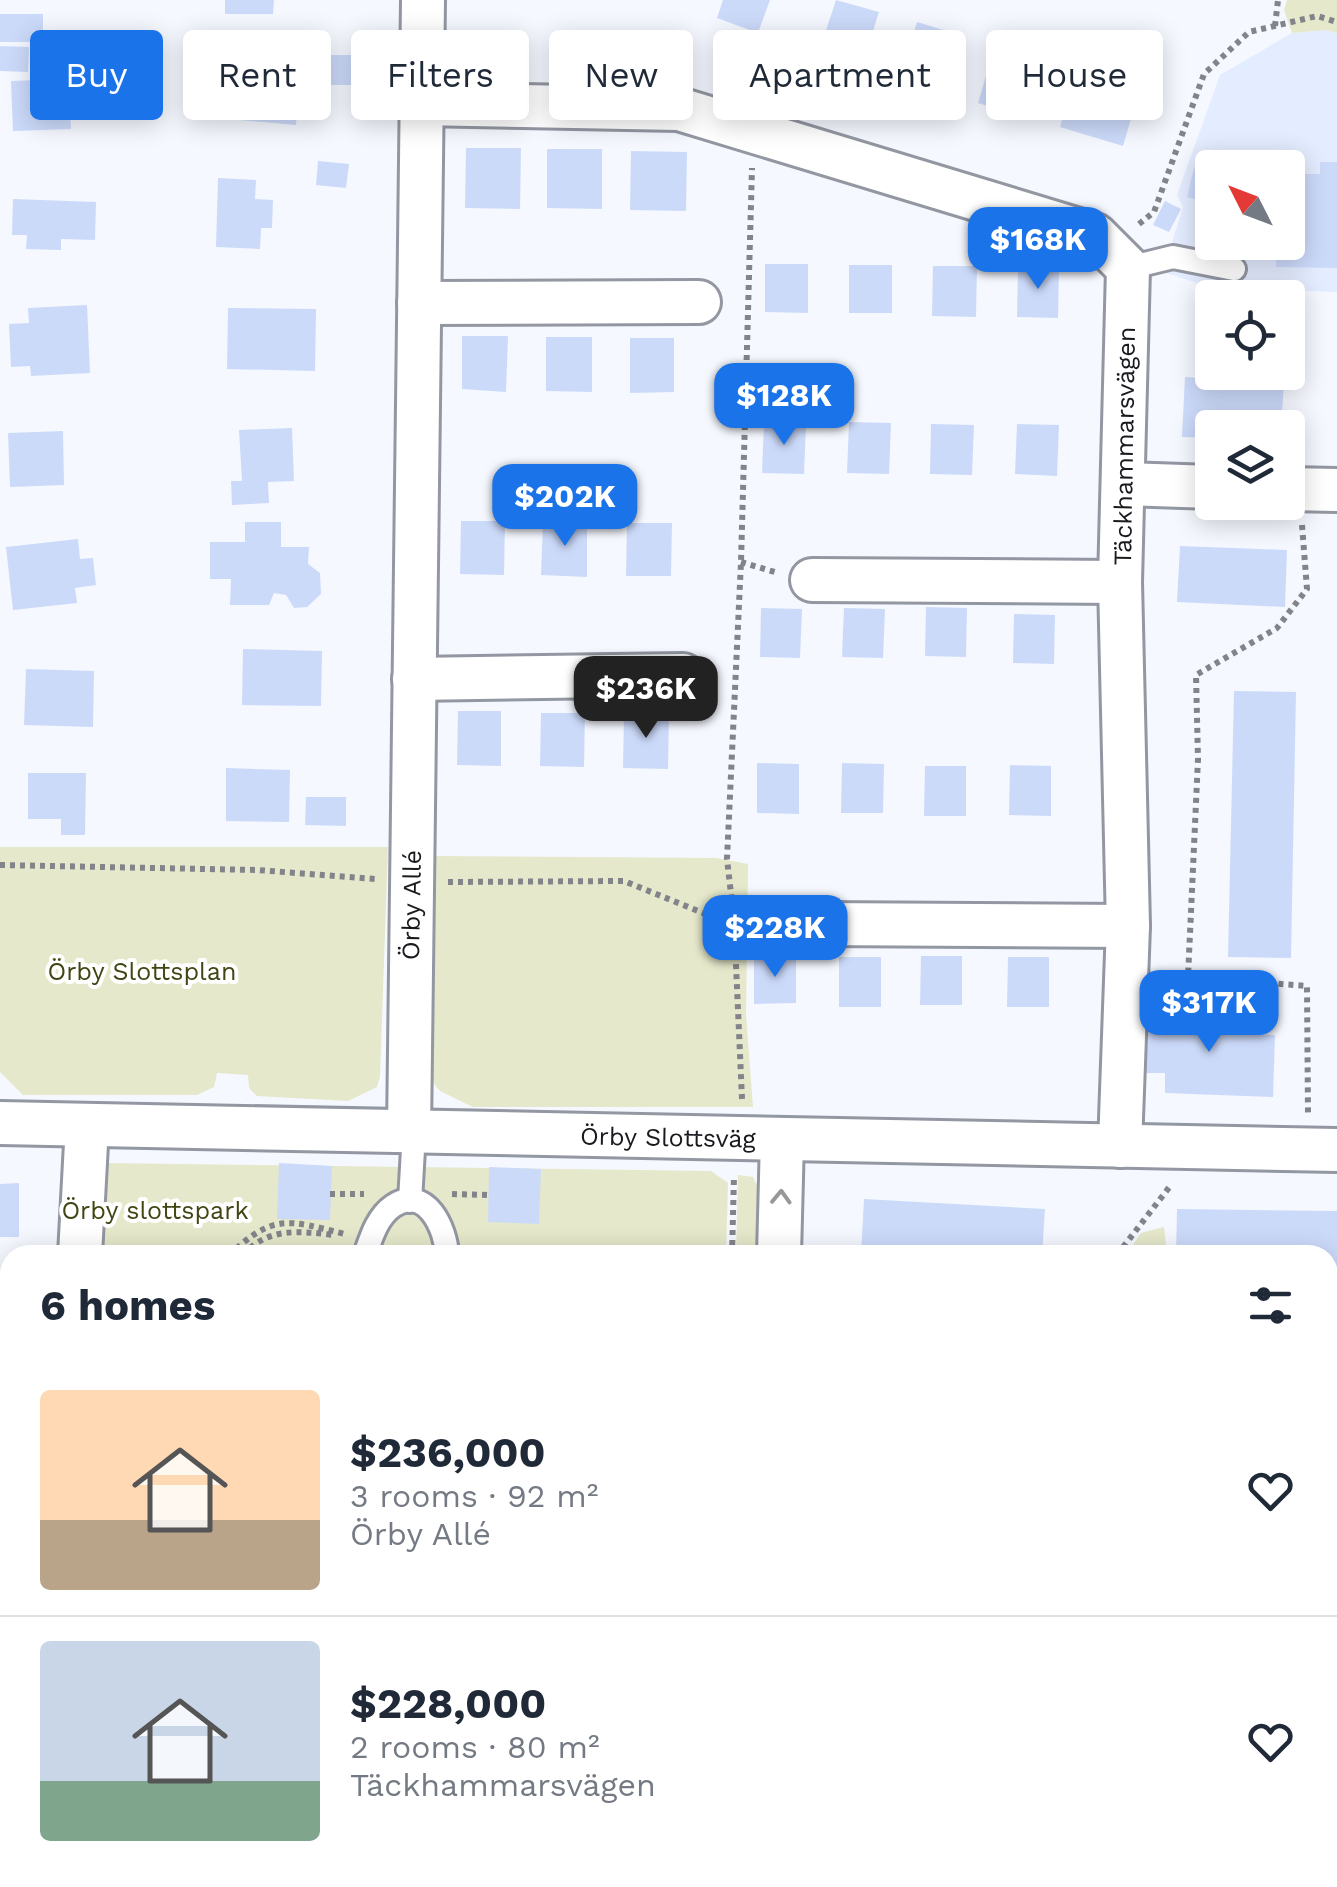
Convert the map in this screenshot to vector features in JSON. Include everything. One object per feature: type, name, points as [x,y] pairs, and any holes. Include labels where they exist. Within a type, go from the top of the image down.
[{"type":"street","name":"Örby Allé","points":[[422,30],[423,0]]},
{"type":"street","points":[[529,106],[679,109],[1095,234],[1118,258]]},
{"type":"street","name":"Örby Allé","points":[[411,1132],[421,120]]},
{"type":"street","name":"Täckhammarsvägen","points":[[1118,258],[1125,484],[1120,582],[1128,926],[1120,1146]]},
{"type":"street","points":[[419,303],[699,302]]},
{"type":"street","points":[[1125,484],[1195,487]]},
{"type":"street","name":"Täckhammarsvägen","points":[[812,580],[1120,582]]},
{"type":"street","points":[[414,679],[684,675]]},
{"type":"street","points":[[820,924],[1128,926]]},
{"type":"street","name":"Örby Slottsväg","points":[[0,1123],[1323,1150]]},
{"type":"street","points":[[81,1245],[87,1125]]},
{"type":"street","points":[[779,1245],[782,1139]]},
{"type":"lane","points":[[1118,258],[1174,257],[1234,269]]},
{"type":"lane","points":[[410,1201],[411,1132]]},
{"type":"lane","points":[[368,1245],[390,1208],[410,1201],[426,1206],[437,1217],[445,1245]]},
{"type":"path","points":[[1275,26],[1278,0]]},
{"type":"path","points":[[1118,258],[1154,212],[1204,74],[1250,32],[1317,16],[1337,22]]},
{"type":"path","points":[[732,1245],[734,1138],[742,1104],[734,920],[727,859],[741,562],[753,132]]},
{"type":"path","points":[[1308,489],[1307,588],[1278,628],[1196,674],[1198,759],[1188,977],[1307,986],[1323,1150]]},
{"type":"path","points":[[1125,1245],[1150,1216]]},
{"type":"path","points":[[240,1245],[255,1231],[274,1222],[298,1223],[343,1234],[274,1233],[254,1245]]},
{"type":"shaded area","points":[[1292,33],[1337,33],[1337,292],[1305,291],[1305,280],[1195,282],[1163,272],[1183,207],[1177,195],[1220,75]]},
{"type":"green space","points":[[1287,0],[1337,0],[1337,33],[1292,33],[1284,10]]},
{"type":"green space","name":"Örby Slottsplan","points":[[0,847],[388,847],[377,1087],[348,1101],[257,1096],[249,1088],[248,1075],[217,1073],[214,1087],[197,1095],[23,1095],[0,1072]]},
{"type":"green space","points":[[426,856],[716,858],[748,864],[746,1014],[753,1107],[473,1107],[440,1091],[430,1079]]},
{"type":"green space","name":"Örby slottspark","points":[[101,1163],[711,1171],[728,1183],[726,1245],[95,1245]]},
{"type":"green space","points":[[738,1175],[753,1177],[759,1190],[757,1245],[736,1245]]},
{"type":"green space","points":[[1164,1227],[1166,1245],[1133,1245],[1141,1233]]},
{"type":"building","points":[[225,0],[274,0],[273,14],[225,14]]},
{"type":"building","points":[[723,0],[770,0],[759,30],[717,18]]},
{"type":"building","points":[[836,0],[879,12],[873,30],[826,30]]},
{"type":"building","points":[[0,14],[43,14],[43,30],[30,30],[30,42],[0,42]]},
{"type":"building","points":[[917,22],[943,30],[915,30]]},
{"type":"building","points":[[0,46],[29,47],[28,72],[0,71]]},
{"type":"building","points":[[331,55],[351,55],[351,85],[331,85]]},
{"type":"building","points":[[986,76],[986,105],[978,103]]},
{"type":"building","points":[[30,80],[30,120],[70,120],[71,129],[13,131],[11,81]]},
{"type":"building","points":[[240,120],[296,120],[296,125]]},
{"type":"building","points":[[1062,120],[1131,120],[1123,146],[1060,127]]},
{"type":"building","points":[[466,148],[521,148],[520,209],[465,208]]},
{"type":"building","points":[[547,149],[602,149],[602,209],[547,208]]},
{"type":"building","points":[[631,151],[687,152],[686,211],[630,210]]},
{"type":"building","points":[[318,161],[349,164],[346,188],[316,185]]},
{"type":"building","points":[[1320,162],[1337,162],[1337,268],[1276,267],[1276,260],[1305,260],[1305,174],[1320,174]]},
{"type":"building","points":[[1194,168],[1195,199],[1187,197]]},
{"type":"building","points":[[218,178],[256,180],[255,199],[273,200],[272,228],[261,228],[260,249],[216,247]]},
{"type":"building","points":[[13,199],[96,202],[95,240],[61,239],[61,250],[26,249],[27,235],[12,235]]},
{"type":"building","points":[[1165,201],[1181,209],[1169,232],[1153,225]]},
{"type":"building","points":[[765,264],[808,264],[808,313],[765,312]]},
{"type":"building","points":[[849,265],[892,265],[892,313],[849,313]]},
{"type":"building","points":[[933,266],[977,266],[976,317],[932,316]]},
{"type":"building","points":[[1018,267],[1059,267],[1058,318],[1017,317]]},
{"type":"building","points":[[87,305],[90,373],[31,376],[30,366],[11,367],[9,324],[29,323],[28,308]]},
{"type":"building","points":[[228,308],[316,309],[315,371],[227,369]]},
{"type":"building","points":[[462,336],[508,336],[506,392],[462,389]]},
{"type":"building","points":[[546,337],[592,337],[592,392],[546,391]]},
{"type":"building","points":[[630,338],[674,338],[674,392],[630,393]]},
{"type":"building","points":[[1185,377],[1195,378],[1195,390],[1283,390],[1282,410],[1195,410],[1195,437],[1182,437]]},
{"type":"building","points":[[849,422],[891,423],[889,474],[847,473]]},
{"type":"building","points":[[764,423],[806,424],[804,474],[762,473]]},
{"type":"building","points":[[931,424],[974,425],[972,475],[930,474]]},
{"type":"building","points":[[1017,424],[1059,425],[1057,476],[1015,474]]},
{"type":"building","points":[[292,428],[294,481],[268,482],[269,503],[232,505],[231,481],[242,481],[239,430]]},
{"type":"building","points":[[63,431],[64,485],[10,487],[8,433]]},
{"type":"building","points":[[461,521],[505,521],[504,575],[460,574]]},
{"type":"building","points":[[245,522],[281,522],[281,547],[309,547],[308,564],[320,573],[321,594],[307,607],[294,608],[286,595],[274,593],[269,605],[230,605],[231,579],[210,579],[210,542],[245,542]]},
{"type":"building","points":[[543,522],[587,522],[587,577],[541,575]]},
{"type":"building","points":[[627,523],[672,523],[671,576],[626,576]]},
{"type":"building","points":[[78,539],[80,559],[93,558],[96,585],[75,588],[77,603],[13,610],[6,547]]},
{"type":"building","points":[[1180,546],[1287,550],[1285,607],[1177,602]]},
{"type":"building","points":[[926,607],[967,608],[966,657],[925,656]]},
{"type":"building","points":[[761,608],[802,609],[800,658],[760,657]]},
{"type":"building","points":[[844,608],[885,609],[883,658],[842,657]]},
{"type":"building","points":[[1014,614],[1055,615],[1054,664],[1013,663]]},
{"type":"building","points":[[243,649],[322,651],[321,706],[242,705]]},
{"type":"building","points":[[26,669],[94,671],[93,727],[24,725]]},
{"type":"building","points":[[1234,691],[1296,692],[1291,958],[1228,957]]},
{"type":"building","points":[[458,711],[501,711],[501,766],[457,765]]},
{"type":"building","points":[[541,713],[585,713],[584,767],[540,766]]},
{"type":"building","points":[[624,714],[669,714],[668,769],[623,768]]},
{"type":"building","points":[[757,763],[799,764],[799,814],[757,813]]},
{"type":"building","points":[[842,763],[884,764],[883,813],[841,813]]},
{"type":"building","points":[[1010,765],[1051,766],[1051,816],[1009,815]]},
{"type":"building","points":[[925,766],[966,766],[966,816],[924,816]]},
{"type":"building","points":[[226,768],[290,770],[289,822],[226,821]]},
{"type":"building","points":[[28,773],[86,773],[85,835],[61,835],[61,819],[28,819]]},
{"type":"building","points":[[306,797],[346,797],[346,826],[305,825]]},
{"type":"building","points":[[754,956],[796,956],[796,1003],[754,1004]]},
{"type":"building","points":[[921,956],[962,956],[962,1005],[920,1005]]},
{"type":"building","points":[[839,957],[881,957],[881,1007],[839,1007]]},
{"type":"building","points":[[1008,957],[1049,957],[1049,1007],[1007,1007]]},
{"type":"building","points":[[1147,1011],[1247,1015],[1246,1034],[1275,1035],[1273,1097],[1165,1093],[1165,1073],[1144,1073]]},
{"type":"building","points":[[279,1163],[332,1166],[330,1220],[277,1219]]},
{"type":"building","points":[[489,1167],[541,1169],[539,1224],[488,1222]]},
{"type":"building","points":[[19,1183],[19,1237],[0,1237],[0,1184]]},
{"type":"building","points":[[864,1199],[1045,1209],[1043,1245],[862,1245]]},
{"type":"building","points":[[1177,1209],[1337,1211],[1337,1245],[1176,1245]]}]
